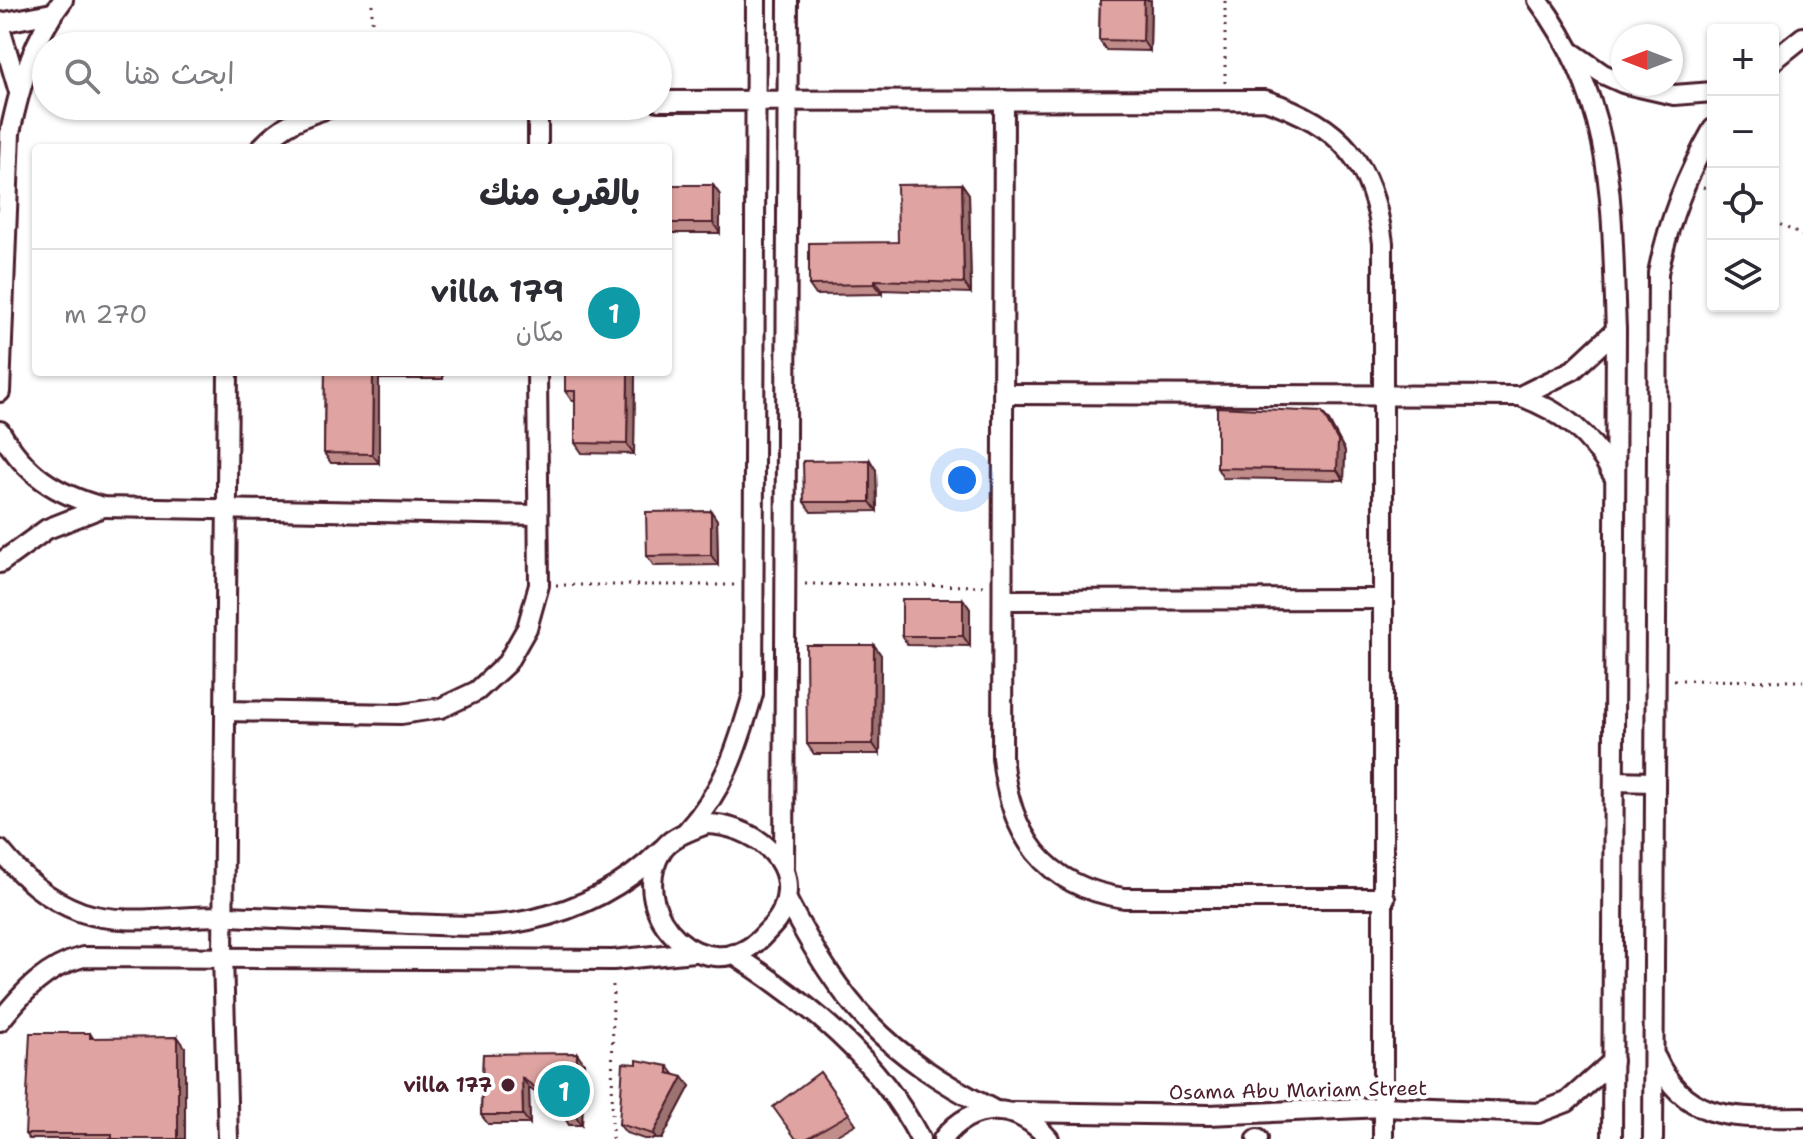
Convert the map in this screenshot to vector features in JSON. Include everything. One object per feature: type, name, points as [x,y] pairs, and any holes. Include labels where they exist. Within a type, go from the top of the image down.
[{"type":"street","points":[[0,850],[24,879],[51,898],[82,912],[110,917],[224,916],[471,926],[529,921],[574,908],[606,894],[639,872],[661,850],[686,832],[713,801],[732,760],[753,694],[753,99],[756,0]]},
{"type":"street","points":[[788,0],[784,868],[787,900],[819,961],[855,1010],[895,1048],[939,1081],[992,1109]]},
{"type":"street","points":[[1538,0],[1573,53],[1594,102],[1606,152],[1616,330],[1612,1139]]},
{"type":"street","points":[[19,92],[0,26],[58,7]]},
{"type":"street","points":[[47,32],[58,7]]},
{"type":"street","points":[[1779,56],[1803,37]]},
{"type":"street","points":[[1573,53],[1611,77]]},
{"type":"street","points":[[0,392],[10,133],[19,92],[32,64]]},
{"type":"street","points":[[1683,94],[1707,92]]},
{"type":"street","points":[[1004,100],[1006,394],[1002,757],[1006,795],[1021,833],[1039,858],[1066,880],[1098,894],[1124,898],[1385,898]]},
{"type":"street","points":[[672,101],[1265,100],[1303,112],[1336,135],[1362,166],[1378,203],[1383,243],[1383,1139]]},
{"type":"street","points":[[264,144],[274,133],[296,120]]},
{"type":"street","points":[[538,120],[538,144]]},
{"type":"street","points":[[1653,1139],[1658,273],[1668,224],[1685,178],[1707,140]]},
{"type":"street","points":[[1520,396],[1573,370],[1616,330]]},
{"type":"street","points":[[228,376],[223,955],[228,1139]]},
{"type":"street","points":[[225,711],[401,714],[441,708],[477,691],[507,663],[527,628],[539,585],[537,376]]},
{"type":"street","points":[[1006,394],[1520,396],[1551,407],[1578,426],[1600,450],[1616,479]]},
{"type":"street","points":[[0,431],[16,458],[41,482],[70,498],[103,507],[537,515]]},
{"type":"street","points":[[0,563],[47,529],[103,507]]},
{"type":"street","points":[[1005,593],[1382,599]]},
{"type":"street","points":[[1614,781],[1654,782]]},
{"type":"street","points":[[686,832],[707,824],[730,825],[751,833],[784,868]]},
{"type":"street","points":[[661,850],[653,877],[653,900],[667,931],[694,952]]},
{"type":"street","points":[[0,1021],[24,991],[64,962],[116,954],[613,960],[694,952],[713,956],[733,954],[753,945],[780,919],[787,900]]},
{"type":"street","points":[[733,954],[790,991],[834,1028],[893,1093],[920,1139]]},
{"type":"street","points":[[1654,1053],[1672,1085],[1700,1108],[1724,1116],[1803,1117]]},
{"type":"street","name":"Osama Abu Mariam Street","points":[[992,1109],[1209,1115],[1383,1107],[1538,1113],[1567,1102],[1613,1061]]},
{"type":"street","points":[[943,1139],[953,1126],[971,1114],[992,1109]]},
{"type":"street","points":[[1015,1112],[1035,1123],[1049,1139]]},
{"type":"path","points":[[372,0],[372,32]]},
{"type":"path","points":[[1225,0],[1225,98]]},
{"type":"path","points":[[1779,224],[1803,236]]},
{"type":"path","points":[[787,584],[1005,593]]},
{"type":"path","points":[[539,585],[752,585]]},
{"type":"path","points":[[1654,680],[1803,681]]},
{"type":"path","points":[[612,1139],[613,960]]},
{"type":"building","points":[[1100,0],[1144,0],[1143,41],[1099,40]]},
{"type":"building","points":[[962,184],[964,283],[875,280],[875,284],[809,285],[809,243],[898,242],[897,185]]},
{"type":"building","points":[[672,185],[713,185],[713,223],[672,223]]},
{"type":"building","points":[[325,376],[373,376],[372,454],[324,453]]},
{"type":"building","points":[[565,376],[628,376],[627,444],[575,443],[575,391],[565,391]]},
{"type":"building","points":[[1217,407],[1322,412],[1338,441],[1337,470],[1217,468]]},
{"type":"building","points":[[870,460],[870,502],[804,502],[803,461]]},
{"type":"building","points":[[711,511],[711,555],[647,556],[646,512]]},
{"type":"building","points":[[902,599],[963,599],[963,636],[902,636]]},
{"type":"building","points":[[806,645],[874,645],[873,744],[807,744]]},
{"type":"building","points":[[30,1033],[90,1033],[90,1038],[178,1037],[178,1139],[112,1139],[112,1134],[25,1134]]},
{"type":"building","points":[[577,1053],[575,1115],[562,1115],[554,1101],[522,1078],[523,1115],[481,1115],[483,1054]]},
{"type":"building","points":[[637,1060],[668,1066],[668,1073],[683,1077],[653,1134],[619,1124],[623,1063],[637,1064]]},
{"type":"building","points":[[820,1072],[849,1114],[806,1139],[796,1139],[773,1107]]},
{"type":"place","name":"villa 177","points":[[508,1085]]},
{"type":"place","name":"villa 179","points":[[564,1091]]}]
